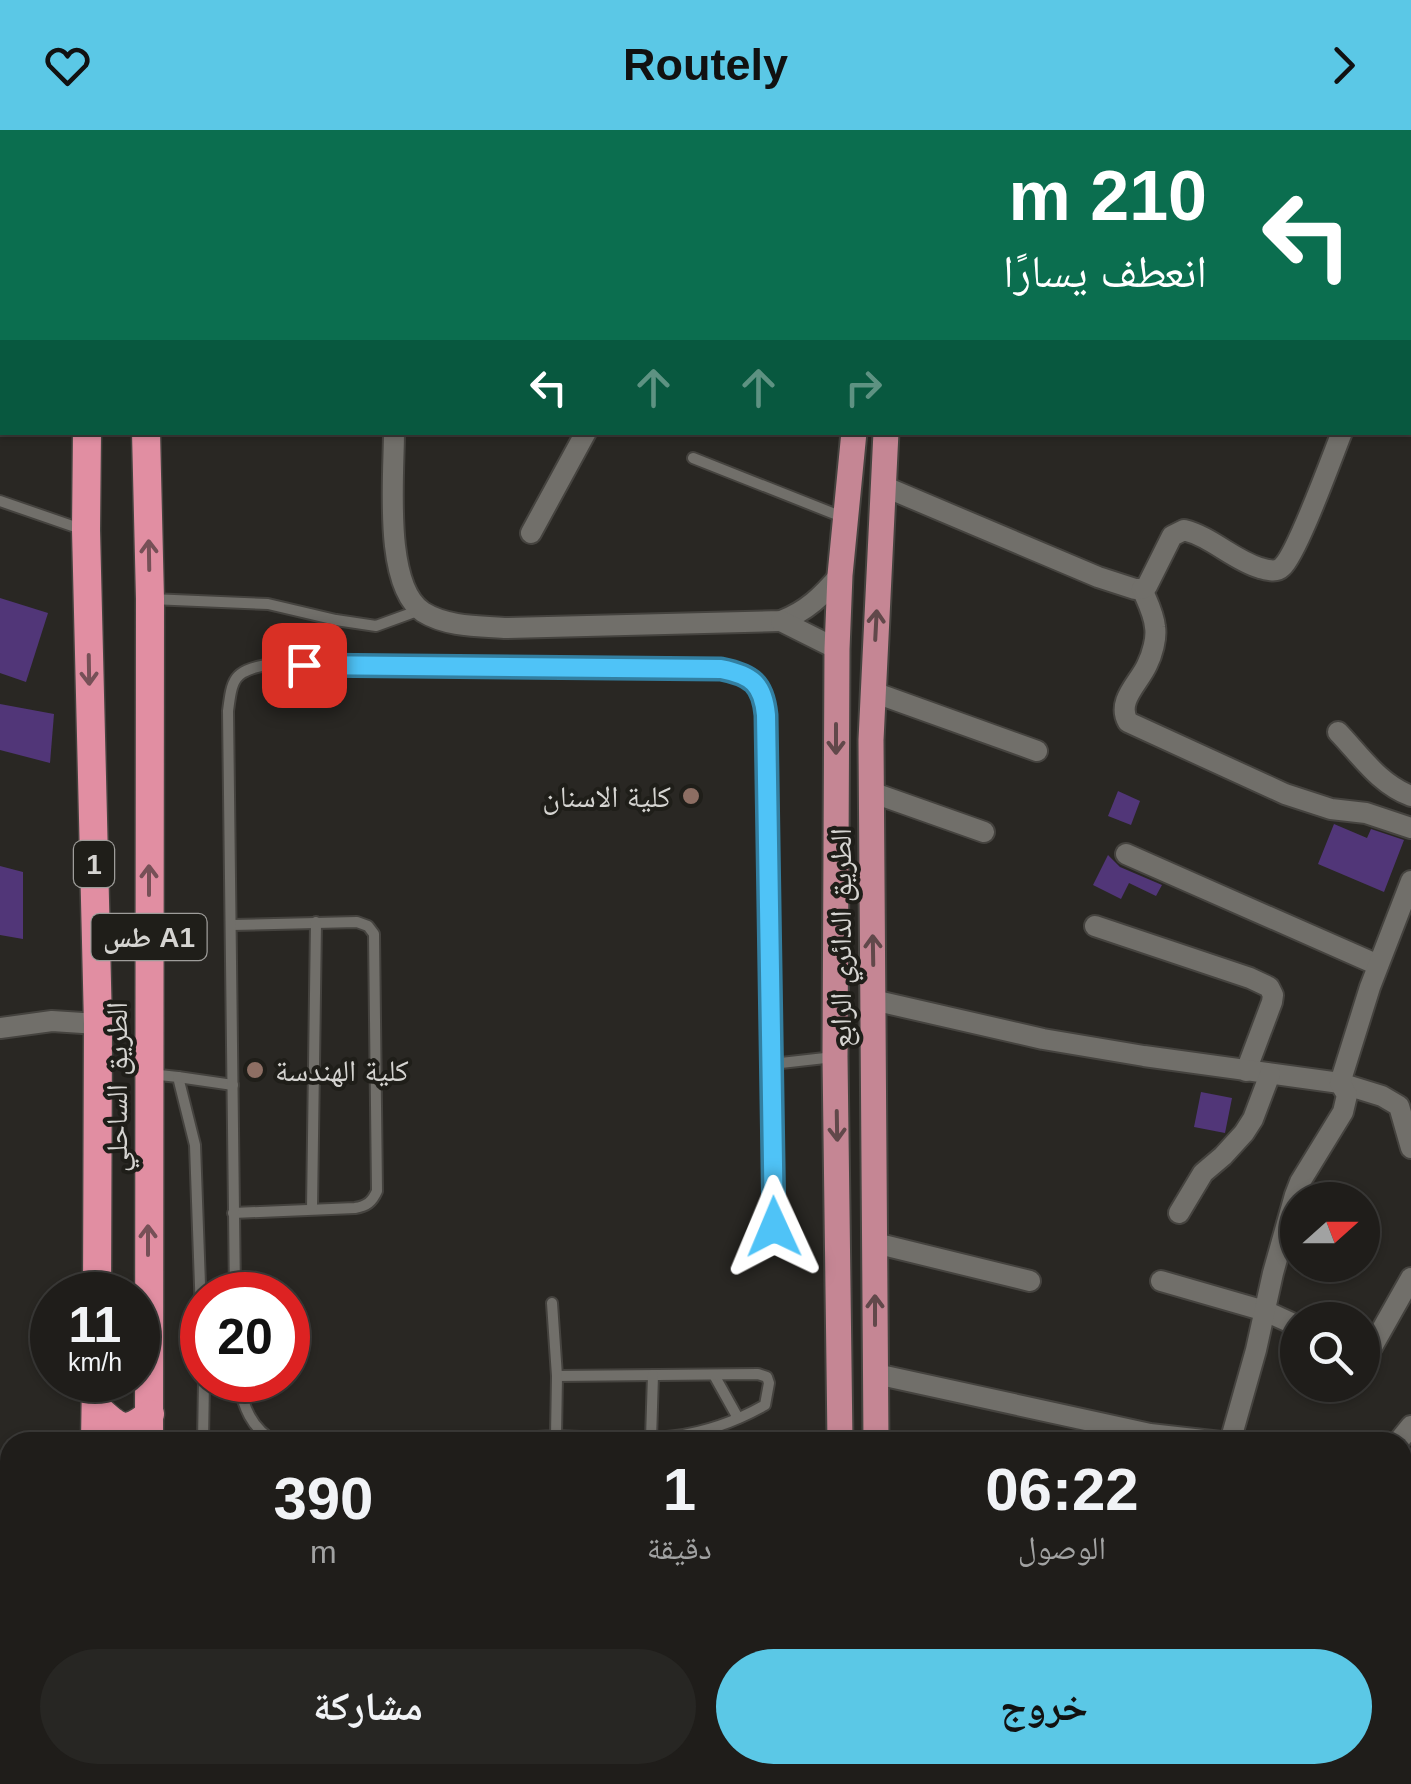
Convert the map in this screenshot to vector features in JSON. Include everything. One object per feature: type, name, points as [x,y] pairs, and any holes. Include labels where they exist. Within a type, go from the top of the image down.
[{"type":"highway","name":"الطريق الساحلي","points":[[87,435],[98,1024],[97,1272]]},
{"type":"highway","name":"الطريق الساحلي","points":[[146,435],[150,599],[150,1428]]},
{"type":"highway","points":[[95,1432],[96,1402]]},
{"type":"highway","points":[[101,1402],[115,1424],[150,1428]]},
{"type":"main road","name":"الطريق الدائري الرابع","points":[[840,1432],[836,649],[854,435]]},
{"type":"main road","name":"الطريق الدائري الرابع","points":[[876,1432],[872,792],[886,435]]},
{"type":"main road","points":[[831,1432],[839,1400]]},
{"type":"street","points":[[394,435],[393,510],[398,571],[410,600],[434,617],[463,625],[506,628],[782,621],[813,604],[840,575]]},
{"type":"street","points":[[532,533],[584,435]]},
{"type":"street","points":[[883,486],[1098,577],[1142,589],[1172,536],[1184,530],[1256,567],[1274,571],[1284,566],[1341,435]]},
{"type":"street","points":[[1142,589],[1156,627],[1148,664],[1124,707],[1128,722],[1284,794],[1411,828]]},
{"type":"street","points":[[782,621],[836,649]]},
{"type":"street","points":[[873,692],[1038,751]]},
{"type":"street","points":[[1338,732],[1377,777],[1411,796]]},
{"type":"street","points":[[872,792],[984,832]]},
{"type":"street","points":[[1126,854],[1378,965]]},
{"type":"street","points":[[1233,1432],[1295,1194],[1343,1112],[1347,1095],[1340,1083],[1378,965],[1411,881]]},
{"type":"street","points":[[1095,926],[1269,987],[1272,1002],[1246,1071]]},
{"type":"street","points":[[874,1000],[1043,1039],[1340,1083],[1382,1096],[1399,1106],[1411,1148]]},
{"type":"street","points":[[0,1028],[52,1021],[98,1024]]},
{"type":"street","points":[[1180,1213],[1203,1173],[1244,1133],[1270,1074]]},
{"type":"street","points":[[875,1243],[1030,1280]]},
{"type":"street","points":[[1380,1333],[1411,1278]]},
{"type":"street","points":[[1161,1281],[1280,1318]]},
{"type":"street","points":[[876,1374],[1123,1432]]},
{"type":"lane","points":[[693,458],[846,518]]},
{"type":"lane","points":[[0,501],[86,530]]},
{"type":"lane","points":[[150,599],[268,604],[376,626],[420,610]]},
{"type":"lane","points":[[234,1272],[228,711],[233,680],[240,672],[266,665],[721,669],[759,686],[766,715],[774,1227]]},
{"type":"lane","points":[[312,1209],[316,922]]},
{"type":"lane","points":[[232,925],[358,922],[374,934],[377,1191],[366,1206],[233,1213]]},
{"type":"lane","points":[[772,1064],[835,1057]]},
{"type":"lane","points":[[149,1074],[233,1085]]},
{"type":"lane","points":[[178,1077],[196,1145],[200,1272]]},
{"type":"lane","points":[[552,1304],[558,1376],[556,1432]]},
{"type":"lane","points":[[714,1375],[738,1418]]},
{"type":"lane","points":[[558,1376],[767,1377],[767,1402],[701,1432]]},
{"type":"lane","points":[[652,1432],[653,1376]]},
{"type":"lane","points":[[203,1432],[204,1402]]},
{"type":"lane","points":[[243,1402],[261,1432]]},
{"type":"building","points":[[0,598],[48,613],[26,682],[0,673]]},
{"type":"building","points":[[0,704],[54,714],[50,763],[0,750]]},
{"type":"building","points":[[1118,791],[1140,801],[1131,825],[1108,816]]},
{"type":"building","points":[[1334,824],[1367,838],[1371,829],[1404,840],[1384,892],[1318,864]]},
{"type":"building","points":[[1108,855],[1120,867],[1162,885],[1156,896],[1129,883],[1121,899],[1093,885]]},
{"type":"building","points":[[0,866],[23,872],[23,939],[0,935]]},
{"type":"building","points":[[1201,1092],[1232,1098],[1225,1133],[1194,1127]]},
{"type":"place","name":"كلية الاسنان","points":[[691,796]]},
{"type":"place","name":"كلية الهندسة","points":[[255,1070]]},
{"type":"route","points":[[304,665],[721,669],[759,686],[766,715],[774,1227]]}]
